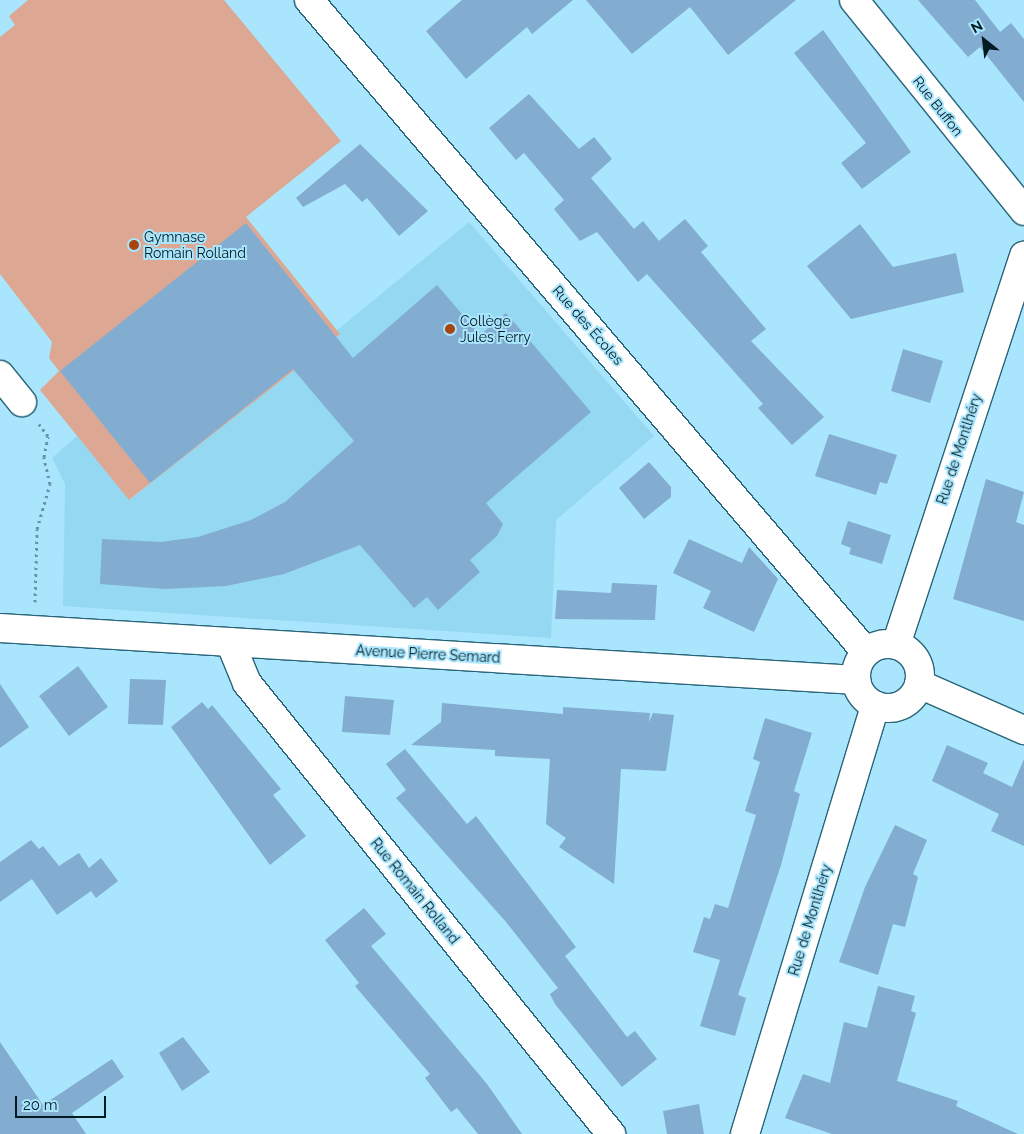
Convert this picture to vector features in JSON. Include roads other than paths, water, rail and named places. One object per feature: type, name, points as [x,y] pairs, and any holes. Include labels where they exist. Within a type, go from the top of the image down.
[{"type":"street","name":"Rue des Écoles","points":[[309,0],[866,652]]},
{"type":"street","name":"Rue Buffon","points":[[854,0],[1024,211]]},
{"type":"street","name":"Rue de Montlhéry","points":[[896,645],[1024,255]]},
{"type":"street","points":[[0,375],[22,402]]},
{"type":"street","name":"Avenue Pierre Semard","points":[[0,628],[856,680]]},
{"type":"street","name":"Rue Romain Rolland","points":[[230,642],[247,683],[611,1134]]},
{"type":"street","points":[[896,645],[916,660],[919,684],[902,705],[875,706],[859,690],[856,680],[866,652],[875,646],[896,645]]},
{"type":"street","points":[[919,684],[1024,730]]},
{"type":"street","name":"Rue de Montlhéry","points":[[745,1134],[875,706]]},
{"type":"place","name":"Gymnase Romain Rolland","points":[[134,245]]},
{"type":"place","name":"Collège Jules Ferry","points":[[450,329]]}]
